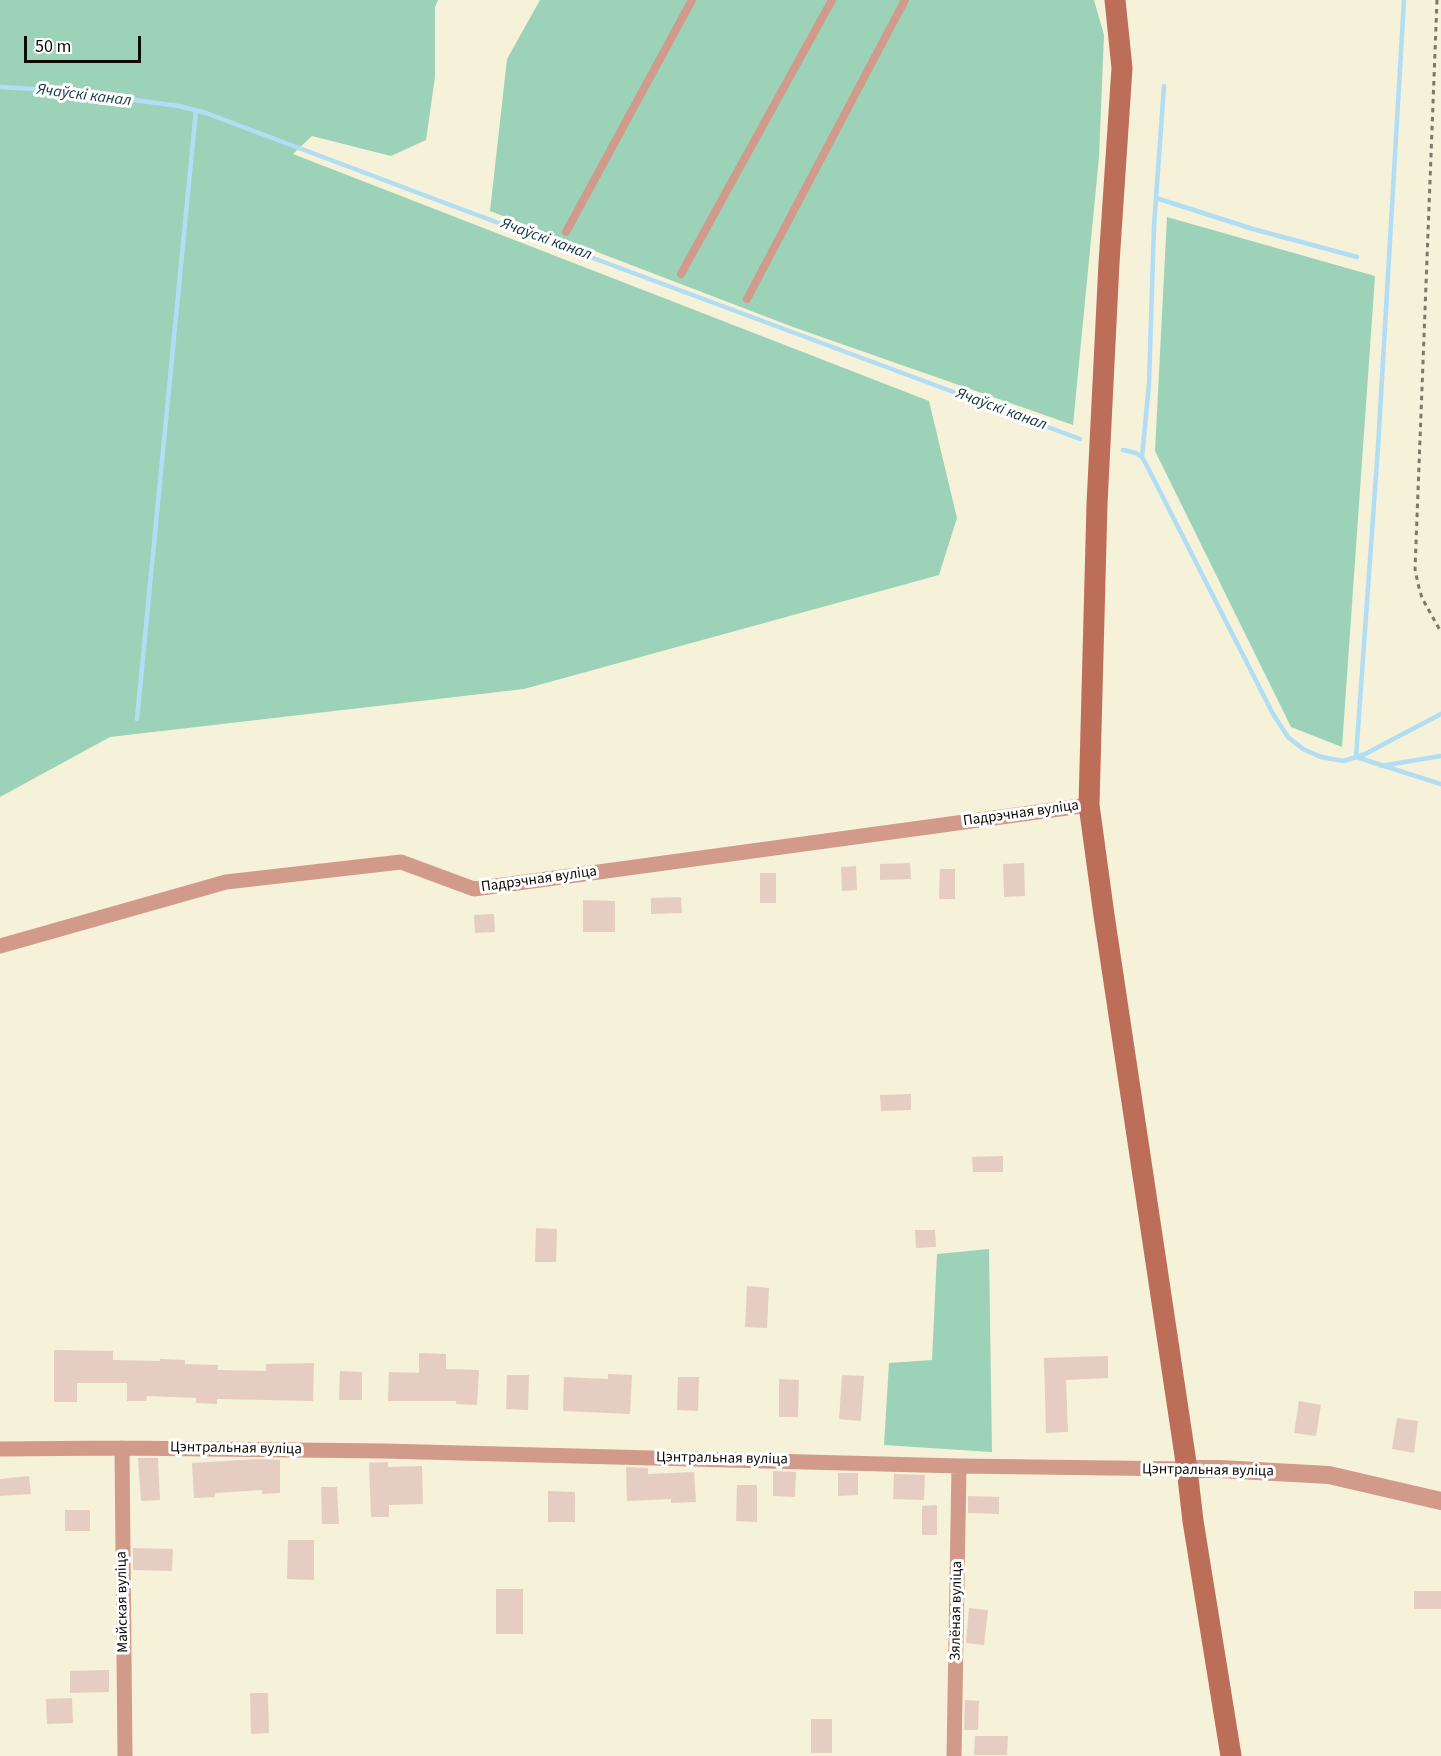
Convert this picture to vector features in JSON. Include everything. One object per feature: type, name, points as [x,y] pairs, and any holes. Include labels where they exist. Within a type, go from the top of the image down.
[{"type":"main road","points":[[1115,0],[1122,68],[1109,263],[1097,504],[1089,805],[1193,1521],[1231,1756]]},
{"type":"street","name":"Падрэчная вуліца","points":[[0,946],[226,882],[400,862],[474,889],[1089,805]]},
{"type":"street","name":"Майская вуліца","points":[[122,1448],[125,1756]]},
{"type":"street","name":"Цэнтральная вуліца","points":[[0,1449],[384,1451],[959,1466],[1220,1469],[1329,1475],[1441,1501]]},
{"type":"street","name":"Зялёная вуліца","points":[[954,1756],[959,1466]]},
{"type":"lane","points":[[566,232],[692,0]]},
{"type":"lane","points":[[681,274],[832,0]]},
{"type":"lane","points":[[747,299],[905,0]]},
{"type":"path","points":[[1437,0],[1415,568],[1422,598],[1441,632]]},
{"type":"green space","points":[[0,0],[438,0],[435,7],[435,77],[426,140],[391,156],[312,136],[293,154],[929,401],[957,518],[939,575],[524,689],[110,737],[0,797]]},
{"type":"green space","points":[[540,0],[1094,0],[1104,35],[1099,157],[1073,425],[793,327],[490,211],[507,59]]},
{"type":"green space","points":[[1167,217],[1375,276],[1342,747],[1291,727],[1155,451]]},
{"type":"green space","points":[[989,1249],[992,1452],[884,1445],[889,1363],[932,1360],[937,1254]]},
{"type":"building","points":[[910,863],[911,879],[880,880],[880,864]]},
{"type":"building","points":[[1024,863],[1025,896],[1004,897],[1003,864]]},
{"type":"building","points":[[856,866],[857,890],[842,891],[841,867]]},
{"type":"building","points":[[940,869],[955,869],[955,899],[939,899]]},
{"type":"building","points":[[760,873],[776,873],[776,903],[760,903]]},
{"type":"building","points":[[681,897],[682,913],[651,914],[651,898]]},
{"type":"building","points":[[583,900],[615,901],[615,932],[583,932]]},
{"type":"building","points":[[494,914],[495,932],[475,933],[474,915]]},
{"type":"building","points":[[911,1094],[911,1110],[881,1111],[880,1095]]},
{"type":"building","points":[[1003,1156],[1003,1172],[973,1172],[972,1157]]},
{"type":"building","points":[[536,1228],[557,1229],[556,1262],[535,1262]]},
{"type":"building","points":[[915,1230],[935,1230],[936,1247],[916,1248]]},
{"type":"building","points":[[747,1286],[769,1288],[767,1328],[745,1327]]},
{"type":"building","points":[[54,1350],[113,1351],[113,1360],[185,1360],[185,1364],[218,1365],[218,1370],[266,1371],[266,1364],[314,1363],[313,1401],[217,1399],[217,1404],[196,1403],[196,1398],[147,1396],[146,1401],[127,1401],[127,1383],[77,1383],[77,1402],[54,1402]]},
{"type":"building","points":[[419,1353],[446,1354],[446,1369],[479,1370],[477,1405],[456,1404],[456,1401],[388,1401],[389,1372],[419,1373]]},
{"type":"building","points":[[1108,1356],[1108,1378],[1066,1380],[1068,1432],[1046,1433],[1044,1358]]},
{"type":"building","points":[[340,1371],[362,1372],[362,1400],[339,1400]]},
{"type":"building","points":[[608,1374],[632,1375],[630,1414],[563,1411],[564,1377],[608,1379]]},
{"type":"building","points":[[507,1375],[529,1375],[528,1410],[506,1409]]},
{"type":"building","points":[[842,1375],[864,1376],[861,1421],[839,1419]]},
{"type":"building","points":[[678,1377],[699,1377],[698,1411],[677,1410]]},
{"type":"building","points":[[779,1379],[799,1380],[798,1417],[779,1417]]},
{"type":"building","points":[[1299,1401],[1321,1405],[1316,1436],[1294,1433]]},
{"type":"building","points":[[1397,1418],[1418,1421],[1414,1453],[1392,1449]]},
{"type":"building","points":[[138,1458],[158,1458],[160,1500],[141,1501]]},
{"type":"building","points":[[280,1460],[280,1493],[262,1494],[262,1490],[215,1493],[215,1497],[194,1498],[192,1463]]},
{"type":"building","points":[[388,1462],[388,1467],[422,1466],[423,1504],[389,1505],[389,1517],[371,1517],[369,1463]]},
{"type":"building","points":[[626,1467],[648,1468],[648,1474],[694,1472],[696,1502],[671,1503],[671,1499],[627,1501]]},
{"type":"building","points":[[773,1471],[796,1472],[795,1497],[773,1496]]},
{"type":"building","points":[[838,1473],[858,1473],[858,1495],[838,1496]]},
{"type":"building","points":[[894,1474],[925,1475],[924,1500],[893,1499]]},
{"type":"building","points":[[29,1476],[31,1494],[0,1496],[0,1479]]},
{"type":"building","points":[[737,1485],[757,1485],[757,1522],[736,1521]]},
{"type":"building","points":[[321,1487],[337,1487],[339,1524],[322,1524]]},
{"type":"building","points":[[548,1491],[575,1492],[575,1522],[548,1522]]},
{"type":"building","points":[[968,1496],[999,1497],[999,1514],[968,1513]]},
{"type":"building","points":[[937,1505],[937,1535],[922,1535],[922,1506]]},
{"type":"building","points":[[65,1510],[90,1510],[90,1531],[65,1531]]},
{"type":"building","points":[[288,1540],[314,1540],[314,1580],[287,1579]]},
{"type":"building","points":[[133,1548],[173,1549],[172,1571],[133,1570]]},
{"type":"building","points":[[496,1589],[523,1589],[523,1634],[496,1634]]},
{"type":"building","points":[[1414,1591],[1441,1591],[1441,1609],[1414,1609]]},
{"type":"building","points":[[969,1608],[988,1610],[984,1645],[966,1643]]},
{"type":"building","points":[[109,1670],[109,1692],[70,1693],[70,1671]]},
{"type":"building","points":[[250,1693],[268,1693],[269,1733],[251,1734]]},
{"type":"building","points":[[72,1698],[73,1723],[47,1724],[46,1699]]},
{"type":"building","points":[[965,1700],[979,1701],[978,1730],[964,1730]]},
{"type":"building","points":[[811,1719],[832,1719],[832,1753],[811,1753]]},
{"type":"building","points":[[975,1736],[1008,1736],[1007,1755],[974,1755]]},
{"type":"waterway","points":[[1404,0],[1378,447],[1356,757],[1441,784]]},
{"type":"waterway","points":[[1142,457],[1149,384],[1154,226],[1164,86]]},
{"type":"waterway","name":"Ячаўскі канал","points":[[0,87],[67,91],[179,106],[206,113],[1080,439]]},
{"type":"waterway","points":[[137,719],[196,110]]},
{"type":"waterway","points":[[1156,198],[1253,229],[1357,257]]},
{"type":"waterway","name":"Ячаўскі канал","points":[[1123,450],[1142,457],[1273,714],[1288,737],[1303,749],[1321,757],[1344,761],[1365,754],[1441,714]]},
{"type":"waterway","points":[[1381,766],[1441,756]]}]
